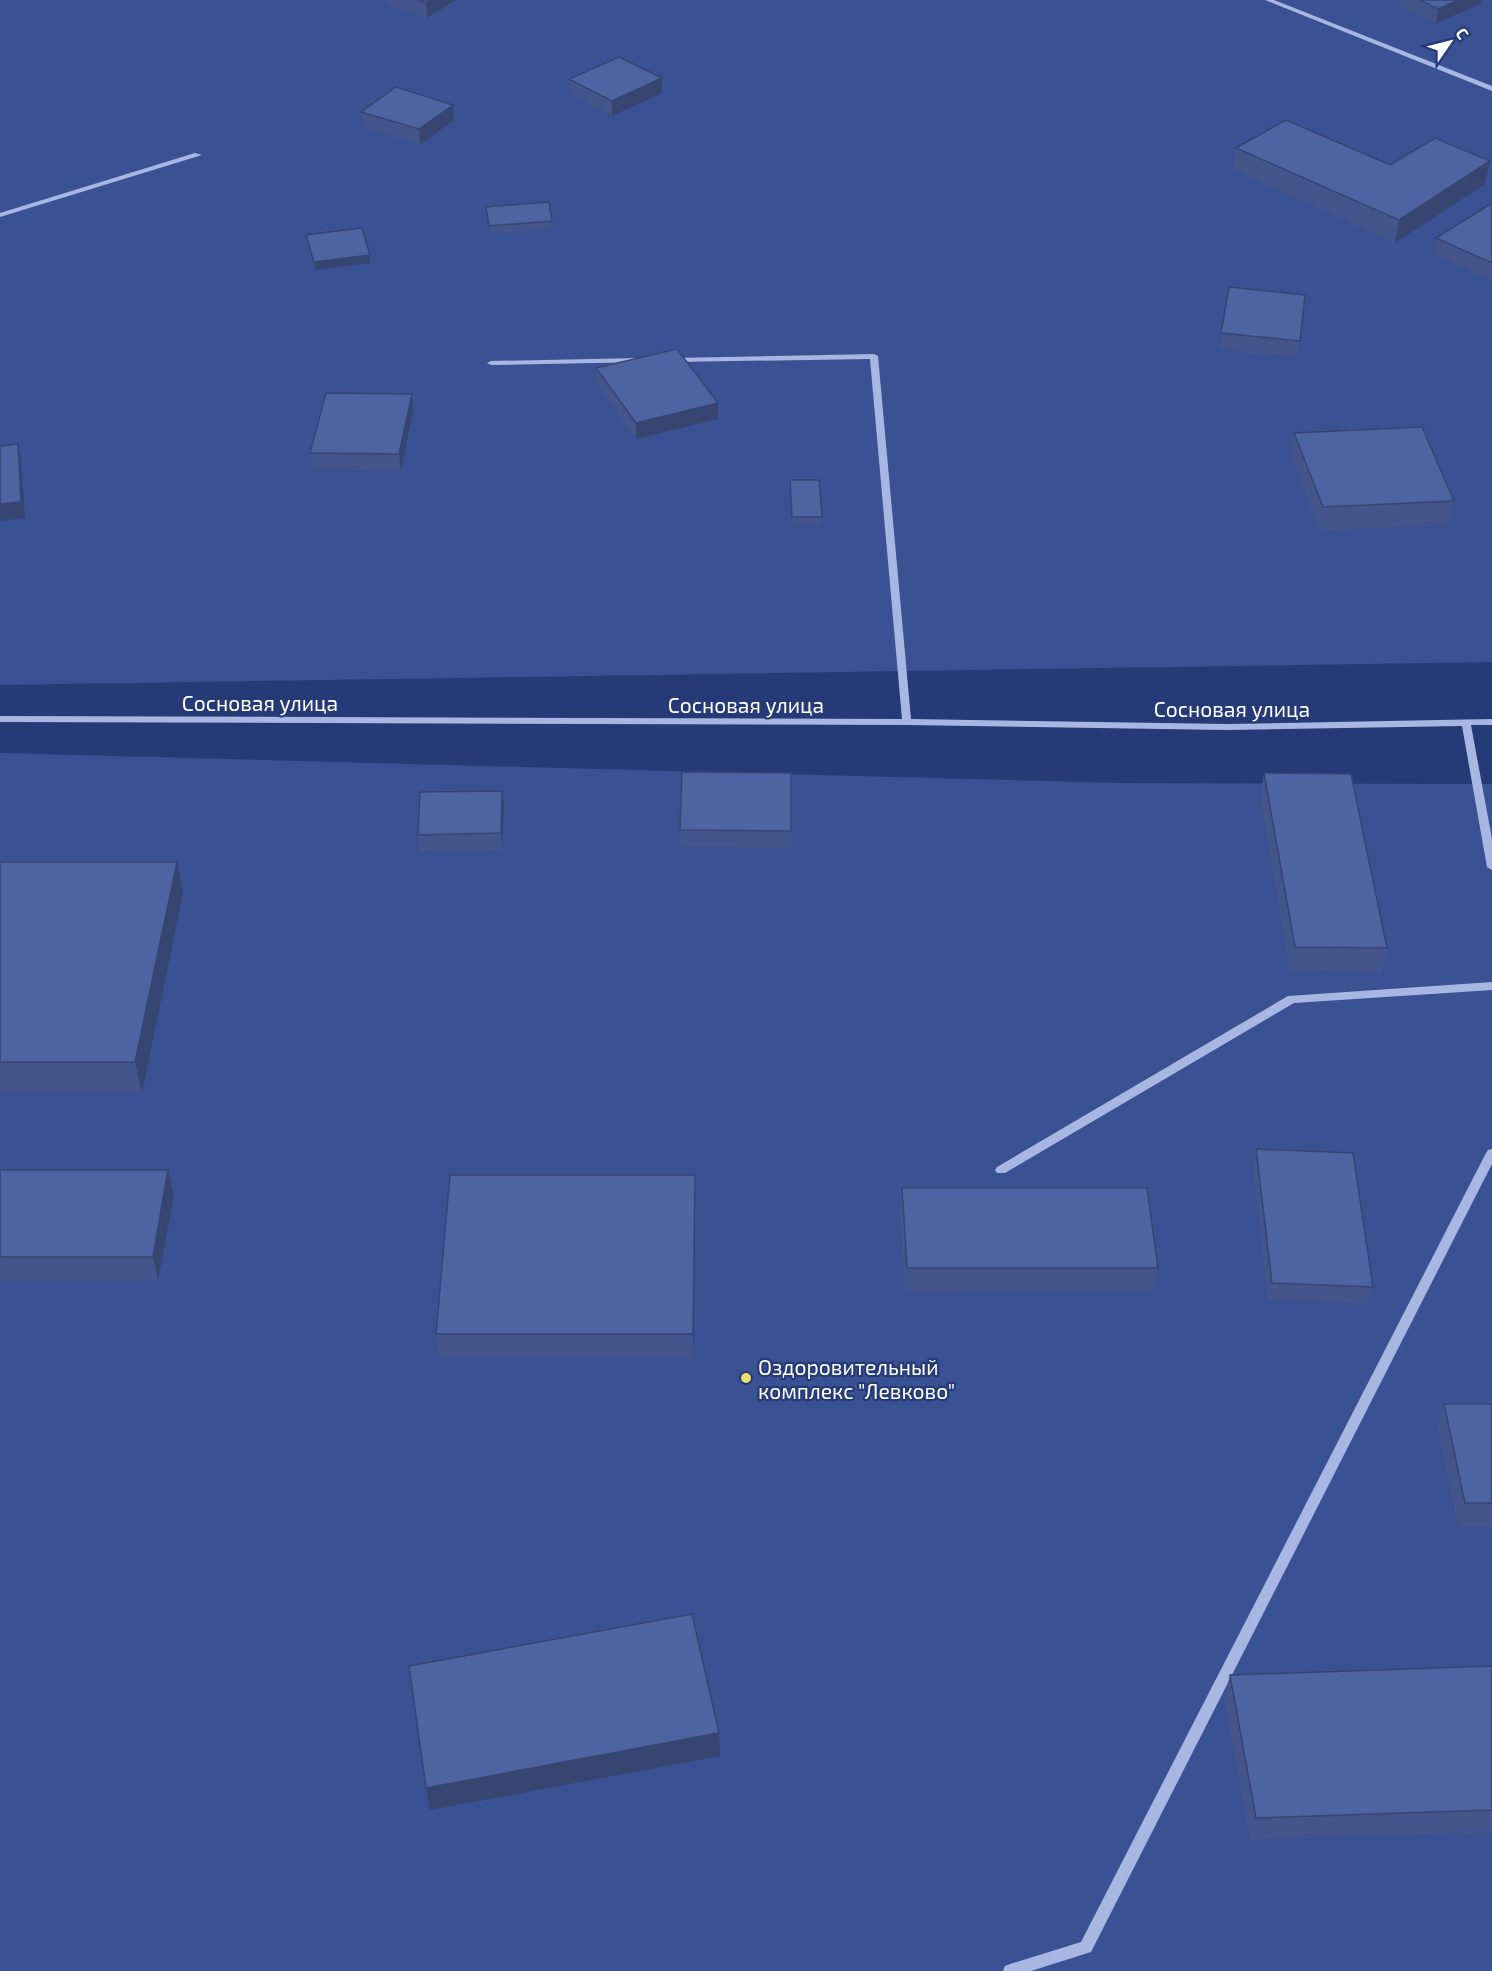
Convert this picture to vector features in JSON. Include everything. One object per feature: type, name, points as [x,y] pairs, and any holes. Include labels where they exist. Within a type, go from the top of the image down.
[{"type":"street","points":[[1268,0],[1492,89]]},
{"type":"street","points":[[0,215],[198,155]]},
{"type":"street","points":[[658,360],[874,356],[907,722]]},
{"type":"street","points":[[491,363],[646,360]]},
{"type":"street","name":"Сосновая улица","points":[[0,719],[907,722],[1227,728],[1492,722]]},
{"type":"street","points":[[1466,722],[1492,867]]},
{"type":"street","points":[[1001,1170],[1292,999],[1492,986]]},
{"type":"street","points":[[1010,1971],[1086,1947],[1492,1153]]},
{"type":"shaded area","points":[[0,0],[1492,0],[1492,662],[0,685]]},
{"type":"shaded area","name":"Оздоровительный комплекс \"Левково\"","points":[[0,753],[1120,783],[1492,784],[1492,1971],[0,1971]]},
{"type":"building","points":[[1420,0],[1458,0],[1438,9]]},
{"type":"building","points":[[619,57],[662,78],[612,101],[569,79]]},
{"type":"building","points":[[396,87],[453,105],[419,129],[361,112]]},
{"type":"building","points":[[1286,120],[1390,165],[1435,138],[1490,161],[1399,220],[1236,148]]},
{"type":"building","points":[[549,202],[552,221],[489,226],[486,207]]},
{"type":"building","points":[[1492,203],[1492,263],[1436,238]]},
{"type":"building","points":[[362,228],[370,255],[314,262],[306,235]]},
{"type":"building","points":[[1229,287],[1305,295],[1300,341],[1221,333]]},
{"type":"building","points":[[677,349],[718,403],[636,423],[596,368]]},
{"type":"building","points":[[326,393],[412,394],[399,454],[310,453]]},
{"type":"building","points":[[1422,427],[1454,501],[1323,507],[1294,433]]},
{"type":"building","points":[[18,444],[21,502],[0,504],[0,446]]},
{"type":"building","points":[[790,480],[819,480],[822,517],[792,517]]},
{"type":"building","points":[[682,772],[791,773],[791,831],[680,830]]},
{"type":"building","points":[[1264,773],[1351,774],[1387,948],[1295,947]]},
{"type":"building","points":[[502,791],[501,833],[418,835],[420,792]]},
{"type":"building","points":[[0,862],[177,862],[135,1062],[0,1062]]},
{"type":"building","points":[[1256,1149],[1353,1153],[1373,1287],[1272,1283]]},
{"type":"building","points":[[0,1170],[168,1170],[153,1257],[0,1257]]},
{"type":"building","points":[[450,1175],[695,1175],[693,1334],[436,1334]]},
{"type":"building","points":[[902,1188],[1147,1188],[1158,1268],[907,1268]]},
{"type":"building","points":[[1444,1404],[1492,1404],[1492,1503],[1465,1503]]},
{"type":"building","points":[[692,1614],[719,1733],[426,1788],[409,1666]]},
{"type":"building","points":[[1492,1666],[1492,1810],[1256,1818],[1230,1675]]},
{"type":"place","name":"Оздоровительный комплекс \"Левково\"","points":[[746,1378]]}]
